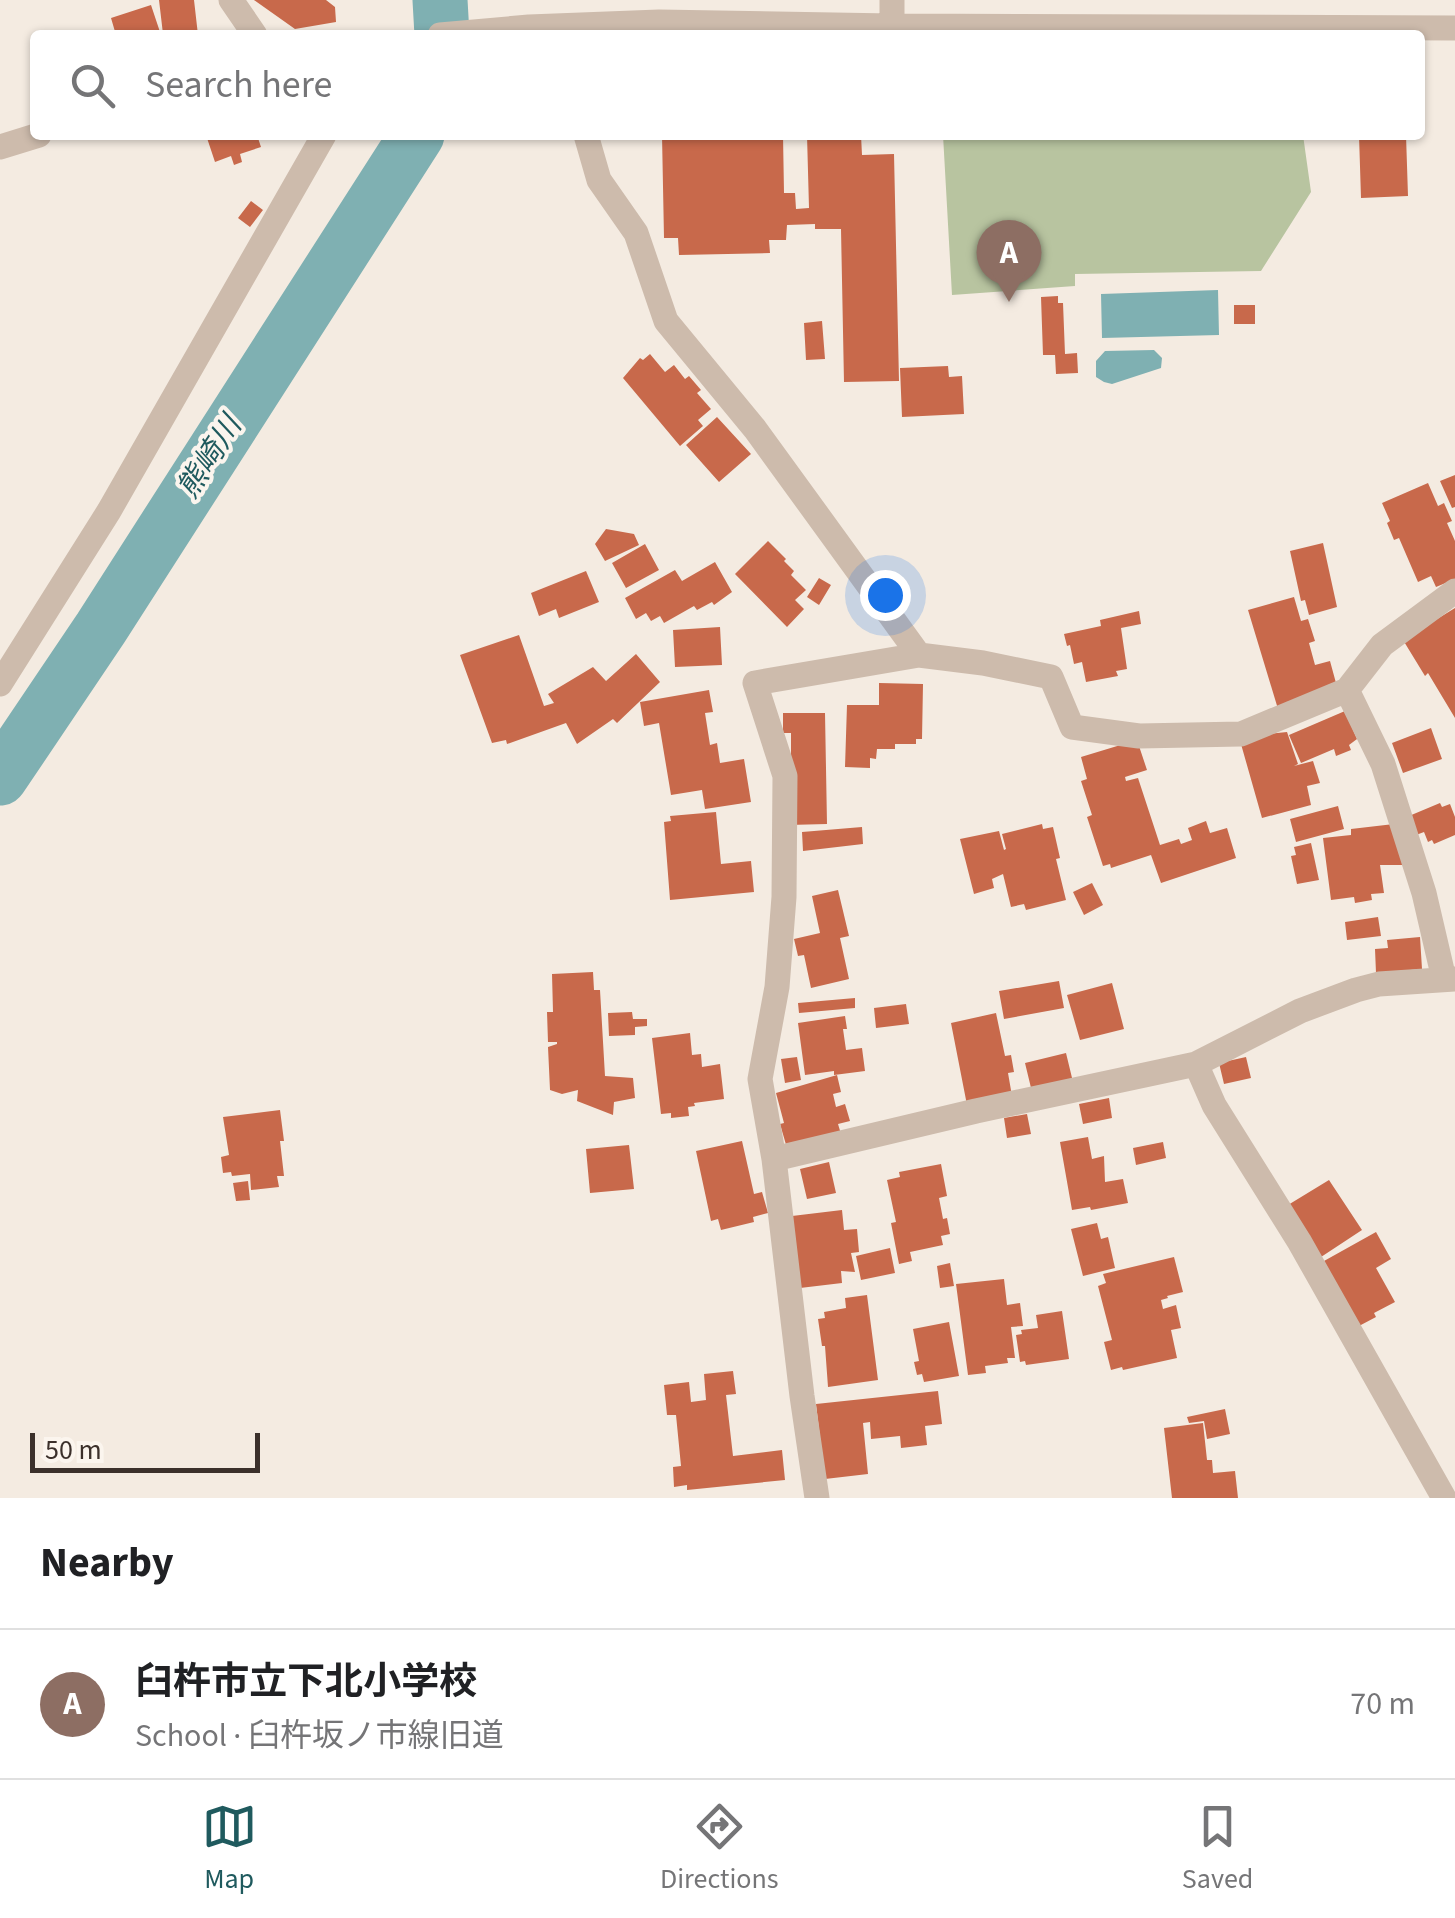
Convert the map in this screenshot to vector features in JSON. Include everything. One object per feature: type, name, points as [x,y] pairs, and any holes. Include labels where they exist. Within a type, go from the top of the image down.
[{"type":"street","points":[[231,0],[252,30]]},
{"type":"street","points":[[545,30],[892,13],[1455,28]]},
{"type":"street","points":[[490,30],[516,30]]},
{"type":"street","points":[[0,147],[30,138]]},
{"type":"street","points":[[0,684],[109,511],[321,140]]},
{"type":"street","points":[[587,140],[599,180],[636,233],[666,321],[756,429],[919,655]]},
{"type":"street","points":[[817,1498],[774,1159],[760,1079],[777,987],[784,897],[785,776],[755,683],[919,655],[983,662],[1050,677],[1072,727],[1140,736],[1241,734],[1348,690],[1382,645],[1455,591]]},
{"type":"street","points":[[774,1159],[1196,1064],[1300,1011],[1356,990],[1380,984],[1449,979],[1383,764],[1348,690]]},
{"type":"street","points":[[1196,1064],[1214,1105],[1299,1241],[1444,1498]]},
{"type":"green space","points":[[943,140],[1304,140],[1311,192],[1261,271],[1075,274],[1075,286],[952,295]]},
{"type":"water","points":[[1218,290],[1219,335],[1102,338],[1101,294]]},
{"type":"water","points":[[1154,350],[1162,358],[1161,368],[1112,384],[1096,377],[1096,361],[1105,351]]},
{"type":"building","points":[[159,0],[194,0],[197,30],[163,30]]},
{"type":"building","points":[[254,0],[326,0],[335,7],[336,22],[295,29]]},
{"type":"building","points":[[151,5],[159,30],[115,30],[111,18]]},
{"type":"building","points":[[208,140],[259,140],[261,147],[240,154],[242,162],[234,165],[231,156],[215,162]]},
{"type":"building","points":[[662,140],[783,140],[784,193],[795,193],[796,209],[809,208],[807,140],[861,140],[862,155],[894,154],[899,381],[844,382],[841,229],[815,229],[815,224],[787,225],[786,240],[769,240],[770,253],[679,255],[678,238],[664,238]]},
{"type":"building","points":[[1359,140],[1406,140],[1408,196],[1361,198]]},
{"type":"building","points":[[251,201],[263,210],[250,227],[238,218]]},
{"type":"building","points":[[1058,296],[1058,303],[1063,303],[1065,354],[1077,353],[1078,373],[1056,374],[1055,355],[1043,355],[1041,297]]},
{"type":"building","points":[[1234,305],[1255,305],[1255,324],[1234,324]]},
{"type":"building","points":[[822,321],[825,359],[806,360],[804,323]]},
{"type":"building","points":[[650,354],[665,372],[674,365],[685,379],[689,376],[711,409],[698,420],[703,426],[680,446],[623,378],[640,358]]},
{"type":"building","points":[[948,366],[949,377],[962,376],[964,414],[902,417],[900,368]]},
{"type":"building","points":[[717,417],[751,454],[719,482],[686,445]]},
{"type":"building","points":[[1455,475],[1455,507],[1452,508],[1440,481]]},
{"type":"building","points":[[1428,483],[1438,506],[1444,503],[1455,541],[1455,579],[1436,587],[1431,576],[1418,582],[1399,538],[1394,540],[1382,503]]},
{"type":"building","points":[[606,529],[634,534],[639,545],[605,561],[595,544]]},
{"type":"building","points":[[768,541],[786,559],[794,571],[791,575],[806,590],[795,600],[804,609],[787,627],[735,574]]},
{"type":"building","points":[[1323,543],[1337,607],[1309,615],[1305,600],[1301,601],[1290,551]]},
{"type":"building","points":[[645,544],[659,570],[626,588],[612,563]]},
{"type":"building","points":[[715,562],[732,592],[714,605],[712,602],[697,610],[694,606],[664,623],[660,616],[651,621],[646,613],[636,619],[625,598],[675,570],[682,581]]},
{"type":"building","points":[[586,571],[599,602],[559,618],[556,609],[539,616],[531,593]]},
{"type":"building","points":[[819,578],[831,585],[819,605],[807,597]]},
{"type":"building","points":[[1294,597],[1301,621],[1308,619],[1315,641],[1309,643],[1315,665],[1330,661],[1336,683],[1278,709],[1248,610]]},
{"type":"building","points":[[1455,608],[1455,718],[1403,640]]},
{"type":"building","points":[[1139,611],[1141,624],[1121,628],[1127,669],[1116,671],[1118,676],[1086,682],[1082,662],[1074,664],[1064,634],[1101,626],[1100,620]]},
{"type":"building","points":[[720,627],[722,665],[675,667],[673,630]]},
{"type":"building","points":[[519,635],[544,706],[554,703],[548,694],[593,667],[606,681],[636,654],[660,682],[617,723],[613,719],[577,744],[566,723],[507,744],[506,740],[492,743],[460,655]]},
{"type":"building","points":[[879,683],[923,684],[922,739],[916,739],[916,744],[895,744],[895,749],[877,749],[876,759],[870,758],[870,768],[845,767],[847,705],[879,705]]},
{"type":"building","points":[[709,690],[713,712],[705,713],[710,745],[717,743],[720,763],[744,759],[751,802],[705,809],[702,790],[671,795],[659,723],[644,726],[640,702]]},
{"type":"building","points":[[1345,711],[1357,739],[1349,745],[1351,750],[1336,756],[1334,749],[1301,763],[1289,735]]},
{"type":"building","points":[[783,713],[825,713],[827,824],[788,825],[791,733],[783,733]]},
{"type":"building","points":[[1431,728],[1442,759],[1403,773],[1392,743]]},
{"type":"building","points":[[1287,732],[1298,764],[1294,766],[1313,761],[1320,783],[1307,786],[1311,805],[1262,818],[1239,737]]},
{"type":"building","points":[[1137,740],[1147,770],[1125,777],[1126,781],[1138,778],[1160,845],[1192,840],[1188,828],[1206,821],[1210,833],[1227,828],[1236,858],[1161,883],[1151,855],[1111,868],[1110,864],[1103,866],[1087,817],[1092,815],[1081,781],[1087,779],[1081,757]]},
{"type":"building","points":[[1440,803],[1442,807],[1450,804],[1455,835],[1434,844],[1432,840],[1428,842],[1424,832],[1416,835],[1409,816]]},
{"type":"building","points":[[1338,806],[1344,829],[1296,842],[1290,819]]},
{"type":"building","points":[[716,812],[721,864],[751,861],[754,892],[670,900],[664,822],[671,821],[670,816]]},
{"type":"building","points":[[1042,824],[1043,829],[1053,827],[1066,900],[1026,910],[1024,904],[1011,907],[1003,874],[992,879],[994,888],[974,894],[960,839],[999,831],[1004,850],[1002,834]]},
{"type":"building","points":[[1394,824],[1404,865],[1380,865],[1384,893],[1371,894],[1372,900],[1355,903],[1354,897],[1331,900],[1323,838],[1351,835],[1351,829]]},
{"type":"building","points":[[862,827],[863,844],[803,851],[802,832]]},
{"type":"building","points":[[1311,843],[1319,880],[1297,884],[1291,856],[1296,855],[1294,847]]},
{"type":"building","points":[[1092,883],[1103,905],[1084,915],[1073,892]]},
{"type":"building","points":[[838,890],[849,936],[840,938],[849,979],[811,988],[804,955],[798,956],[794,939],[820,933],[812,896]]},
{"type":"building","points":[[1378,917],[1381,936],[1347,940],[1345,922]]},
{"type":"building","points":[[1420,937],[1422,969],[1376,973],[1375,949],[1388,948],[1387,940]]},
{"type":"building","points":[[593,972],[594,990],[600,990],[605,1076],[633,1078],[635,1098],[614,1102],[613,1115],[577,1101],[578,1090],[562,1094],[550,1090],[548,1047],[557,1044],[548,1042],[547,1012],[553,1012],[552,974]]},
{"type":"building","points":[[1059,981],[1064,1008],[1004,1019],[999,991]]},
{"type":"building","points":[[1112,983],[1124,1029],[1080,1040],[1067,995]]},
{"type":"building","points":[[855,998],[855,1008],[799,1013],[798,1003]]},
{"type":"building","points":[[906,1004],[909,1024],[876,1028],[874,1008]]},
{"type":"building","points":[[632,1012],[633,1019],[647,1019],[647,1026],[635,1027],[635,1035],[609,1036],[608,1013]]},
{"type":"building","points":[[996,1013],[1005,1056],[1011,1055],[1014,1072],[1008,1073],[1012,1096],[967,1105],[951,1023]]},
{"type":"building","points":[[845,1016],[846,1050],[862,1048],[865,1071],[805,1075],[798,1023]]},
{"type":"building","points":[[690,1033],[692,1055],[701,1054],[702,1067],[720,1064],[724,1099],[694,1103],[695,1106],[688,1107],[689,1116],[671,1118],[671,1113],[661,1114],[652,1038]]},
{"type":"building","points":[[1066,1053],[1073,1082],[1032,1092],[1025,1063]]},
{"type":"building","points":[[797,1057],[801,1080],[785,1083],[781,1059]]},
{"type":"building","points":[[1246,1057],[1251,1078],[1224,1084],[1219,1063]]},
{"type":"building","points":[[837,1075],[841,1092],[833,1094],[836,1107],[845,1104],[850,1121],[838,1124],[841,1134],[787,1148],[776,1093]]},
{"type":"building","points":[[1109,1098],[1112,1118],[1083,1124],[1079,1104]]},
{"type":"building","points":[[280,1110],[284,1176],[277,1176],[279,1187],[251,1190],[250,1174],[223,1173],[221,1157],[229,1155],[223,1117]]},
{"type":"building","points":[[1027,1114],[1031,1134],[1007,1138],[1004,1118]]},
{"type":"building","points":[[1088,1137],[1092,1159],[1104,1156],[1105,1182],[1123,1179],[1128,1203],[1072,1210],[1060,1142]]},
{"type":"building","points":[[742,1141],[754,1194],[762,1192],[768,1213],[753,1217],[754,1222],[721,1230],[718,1219],[711,1221],[696,1151]]},
{"type":"building","points":[[1163,1142],[1166,1158],[1136,1165],[1133,1148]]},
{"type":"building","points":[[629,1145],[634,1189],[590,1193],[586,1149]]},
{"type":"building","points":[[829,1162],[836,1193],[807,1199],[800,1169]]},
{"type":"building","points":[[941,1164],[947,1196],[939,1198],[950,1234],[941,1236],[943,1245],[910,1252],[912,1261],[899,1264],[887,1180],[900,1177],[899,1172]]},
{"type":"building","points":[[1329,1180],[1362,1230],[1321,1257],[1288,1205]]},
{"type":"building","points":[[248,1181],[250,1200],[236,1201],[233,1183]]},
{"type":"building","points":[[842,1210],[844,1230],[857,1229],[859,1252],[851,1253],[855,1272],[841,1271],[842,1283],[800,1288],[792,1216]]},
{"type":"building","points":[[1097,1223],[1101,1239],[1108,1237],[1115,1268],[1083,1276],[1071,1229]]},
{"type":"building","points":[[1376,1232],[1391,1259],[1376,1268],[1395,1302],[1359,1326],[1324,1261]]},
{"type":"building","points":[[890,1248],[895,1273],[861,1280],[856,1256]]},
{"type":"building","points":[[1174,1257],[1183,1292],[1161,1300],[1163,1309],[1176,1305],[1181,1328],[1171,1330],[1177,1358],[1111,1370],[1104,1342],[1112,1340],[1098,1286],[1106,1283],[1103,1274]]},
{"type":"building","points":[[950,1263],[954,1286],[940,1288],[937,1266]]},
{"type":"building","points":[[1004,1279],[1007,1305],[1020,1303],[1023,1326],[1011,1327],[1015,1358],[1007,1358],[1008,1363],[985,1366],[986,1373],[968,1375],[956,1284]]},
{"type":"building","points":[[867,1295],[878,1380],[828,1387],[818,1319],[825,1318],[824,1312],[846,1308],[845,1298]]},
{"type":"building","points":[[1062,1311],[1069,1359],[1026,1365],[1025,1361],[1020,1362],[1016,1335],[1022,1334],[1021,1330],[1038,1328],[1036,1315]]},
{"type":"building","points":[[949,1322],[959,1376],[924,1382],[922,1374],[917,1375],[914,1362],[919,1361],[913,1329]]},
{"type":"building","points":[[733,1371],[736,1394],[726,1395],[733,1456],[782,1450],[785,1480],[687,1490],[687,1485],[674,1487],[673,1467],[681,1466],[676,1415],[667,1415],[664,1385],[689,1382],[691,1402],[706,1400],[704,1374]]},
{"type":"building","points":[[938,1391],[942,1424],[925,1426],[927,1445],[901,1448],[900,1436],[871,1439],[870,1422],[863,1423],[868,1474],[825,1479],[816,1404]]},
{"type":"building","points":[[1225,1409],[1230,1434],[1207,1439],[1204,1421],[1189,1423],[1187,1417]]},
{"type":"building","points":[[1203,1423],[1207,1460],[1212,1460],[1213,1473],[1235,1471],[1238,1498],[1172,1498],[1164,1428]]},
{"type":"waterway","name":"熊崎川","points":[[440,0],[442,30]]},
{"type":"waterway","name":"熊崎川","points":[[0,778],[101,628],[414,140]]},
{"type":"place","name":"臼杵市立下北小学校","points":[[1009,302]]}]
